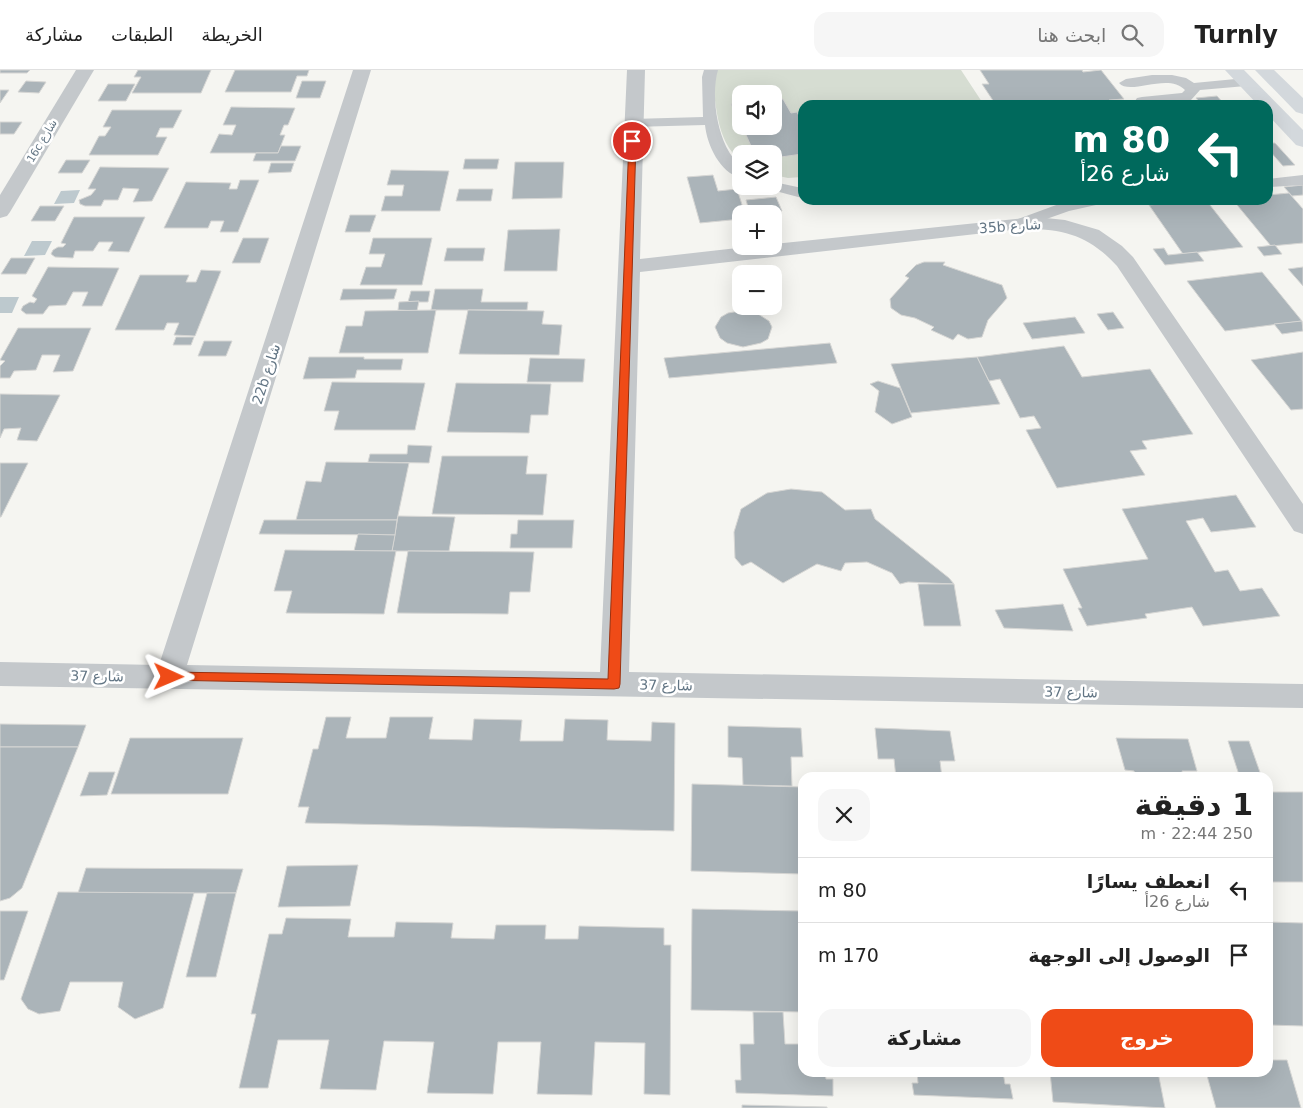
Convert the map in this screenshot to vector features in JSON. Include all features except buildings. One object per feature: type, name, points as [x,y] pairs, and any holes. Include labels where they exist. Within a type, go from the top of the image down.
[{"type":"main road","points":[[1264,70],[1303,108]]},
{"type":"main road","points":[[1282,70],[1303,90]]},
{"type":"main road","points":[[1240,76],[1263,100]]},
{"type":"main road","points":[[1273,110],[1303,141]]},
{"type":"street","name":"16c شارع","points":[[0,212],[85,70]]},
{"type":"street","name":"22b شارع","points":[[169,677],[362,70]]},
{"type":"street","points":[[614,684],[632,123],[636,70]]},
{"type":"street","name":"35b شارع","points":[[628,267],[1021,223],[1041,222],[1082,230],[1101,239],[1115,250],[1303,524]]},
{"type":"street","name":"شارع 37","points":[[0,674],[1303,696]]},
{"type":"lane","points":[[712,70],[709,77],[710,121],[716,144],[724,159],[732,165]]},
{"type":"lane","points":[[1115,70],[1141,100]]},
{"type":"lane","points":[[1126,83],[1166,74],[1181,80],[1191,96]]},
{"type":"lane","points":[[1164,100],[1191,96],[1240,76]]},
{"type":"lane","points":[[632,123],[710,121]]},
{"type":"lane","points":[[1273,183],[1303,180]]},
{"type":"lane","points":[[782,188],[798,191]]},
{"type":"lane","points":[[1021,223],[1075,205]]},
{"type":"shaded area","points":[[711,70],[961,70],[981,100],[798,100],[798,177],[782,177],[782,145],[732,145],[732,152],[726,143],[718,119]]},
{"type":"shaded area","points":[[80,190],[74,203],[54,204],[61,191]]},
{"type":"shaded area","points":[[32,241],[52,241],[45,255],[24,256]]},
{"type":"shaded area","points":[[0,297],[19,297],[12,313],[0,313]]},
{"type":"route","points":[[169,677],[614,684],[632,141]]}]
